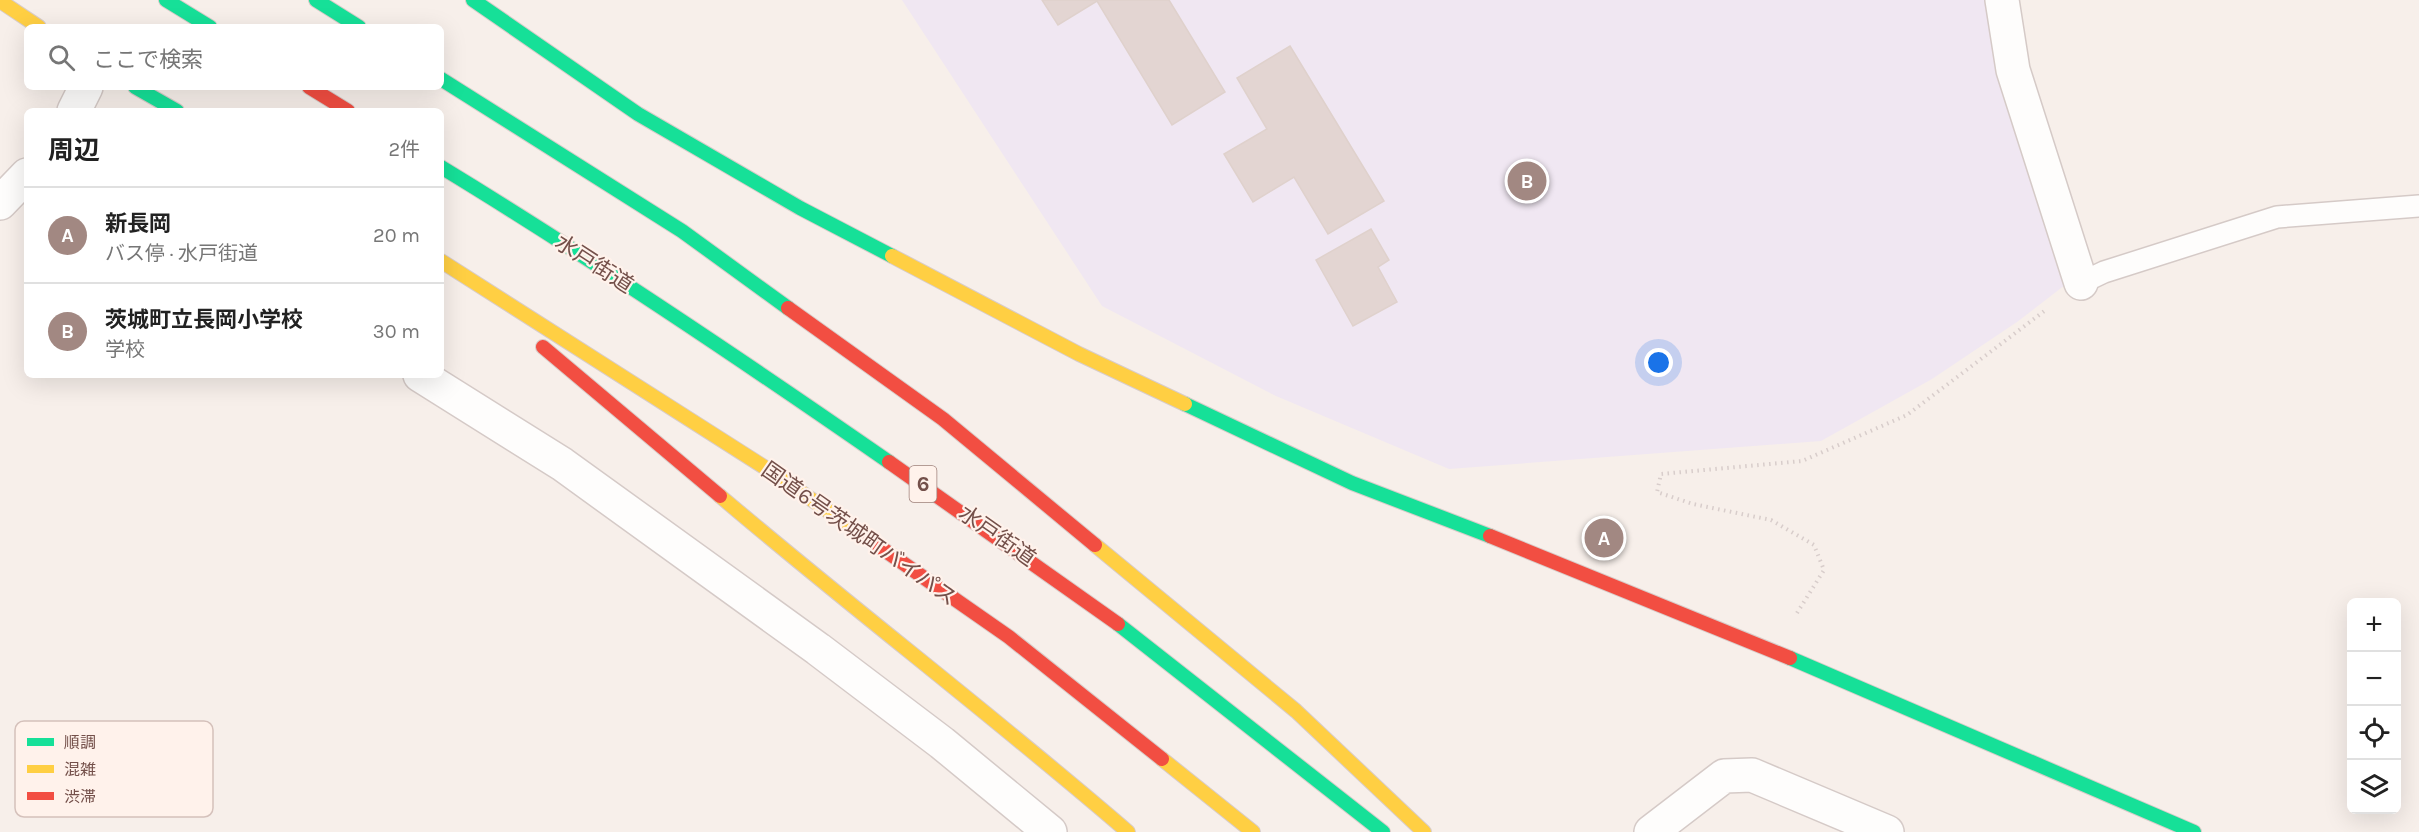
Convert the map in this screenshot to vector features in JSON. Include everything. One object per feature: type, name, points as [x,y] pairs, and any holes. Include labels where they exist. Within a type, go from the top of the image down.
[{"type":"main road","points":[[166,0],[205,24]]},
{"type":"main road","points":[[316,0],[354,24]]},
{"type":"main road","points":[[458,0],[514,31]]},
{"type":"main road","points":[[473,0],[514,31],[638,114],[800,208],[1079,354],[1352,483],[1619,587],[1877,694],[2194,832]]},
{"type":"main road","points":[[0,1],[34,24]]},
{"type":"main road","points":[[444,81],[682,231],[943,419],[1296,711],[1424,832]]},
{"type":"main road","points":[[140,90],[172,108]]},
{"type":"main road","points":[[314,90],[343,108]]},
{"type":"main road","name":"水戸街道","points":[[444,169],[532,223],[765,376],[1087,599],[1383,832]]},
{"type":"main road","points":[[444,263],[849,605],[1055,769],[1128,832]]},
{"type":"main road","name":"国道6号茨城町バイパス","points":[[444,263],[772,472],[1009,637],[1253,832]]},
{"type":"street","points":[[2002,0],[2013,70],[2081,283]]},
{"type":"street","points":[[76,108],[85,90]]},
{"type":"street","points":[[0,203],[24,178]]},
{"type":"street","points":[[425,378],[562,464],[809,642],[942,743],[1050,832]]},
{"type":"street","points":[[1651,832],[1724,776],[1752,775],[1887,832]]},
{"type":"lane","points":[[2081,283],[2104,272],[2277,217],[2419,206]]},
{"type":"path","points":[[1797,613],[1824,570],[1814,545],[1771,520],[1694,504],[1657,492],[1661,474],[1802,461],[1908,415],[2081,283]]},
{"type":"shaded area","points":[[902,0],[1988,0],[2065,285],[2017,322],[1932,379],[1821,441],[1449,469],[1276,396],[1102,306]]},
{"type":"building","points":[[1042,0],[1169,0],[1225,92],[1172,125],[1097,1],[1058,25]]},
{"type":"building","points":[[1290,46],[1384,201],[1328,234],[1294,177],[1253,202],[1224,154],[1267,129],[1237,78]]},
{"type":"building","points":[[1371,229],[1389,260],[1378,267],[1397,302],[1353,326],[1316,260]]},
{"type":"traffic: fast","points":[[166,0],[205,24]]},
{"type":"traffic: fast","points":[[316,0],[354,24]]},
{"type":"traffic: fast","points":[[473,0],[638,114],[800,208],[892,256]]},
{"type":"traffic: fast","points":[[444,81],[682,231],[788,308]]},
{"type":"traffic: fast","points":[[140,90],[172,108]]},
{"type":"traffic: fast","points":[[444,169],[667,311],[889,462]]},
{"type":"traffic: fast","points":[[1185,404],[1352,483],[1490,536]]},
{"type":"traffic: fast","points":[[1118,624],[1383,832]]},
{"type":"traffic: fast","points":[[1790,658],[2194,832]]},
{"type":"traffic: slow","points":[[0,1],[34,24]]},
{"type":"traffic: slow","points":[[892,256],[1079,354],[1185,404]]},
{"type":"traffic: slow","points":[[444,263],[772,472],[857,531]]},
{"type":"traffic: slow","points":[[720,496],[1128,832]]},
{"type":"traffic: slow","points":[[1095,545],[1296,711],[1424,832]]},
{"type":"traffic: slow","points":[[1162,759],[1253,832]]},
{"type":"traffic: jam","points":[[314,90],[343,108]]},
{"type":"traffic: jam","points":[[788,308],[943,419],[1095,545]]},
{"type":"traffic: jam","points":[[543,347],[720,496]]},
{"type":"traffic: jam","points":[[889,462],[1118,624]]},
{"type":"traffic: jam","points":[[857,531],[1009,637],[1162,759]]},
{"type":"traffic: jam","points":[[1490,536],[1790,658]]},
{"type":"place","name":"茨城町立長岡小学校","points":[[1527,181]]},
{"type":"place","name":"新長岡","points":[[1604,538]]}]
